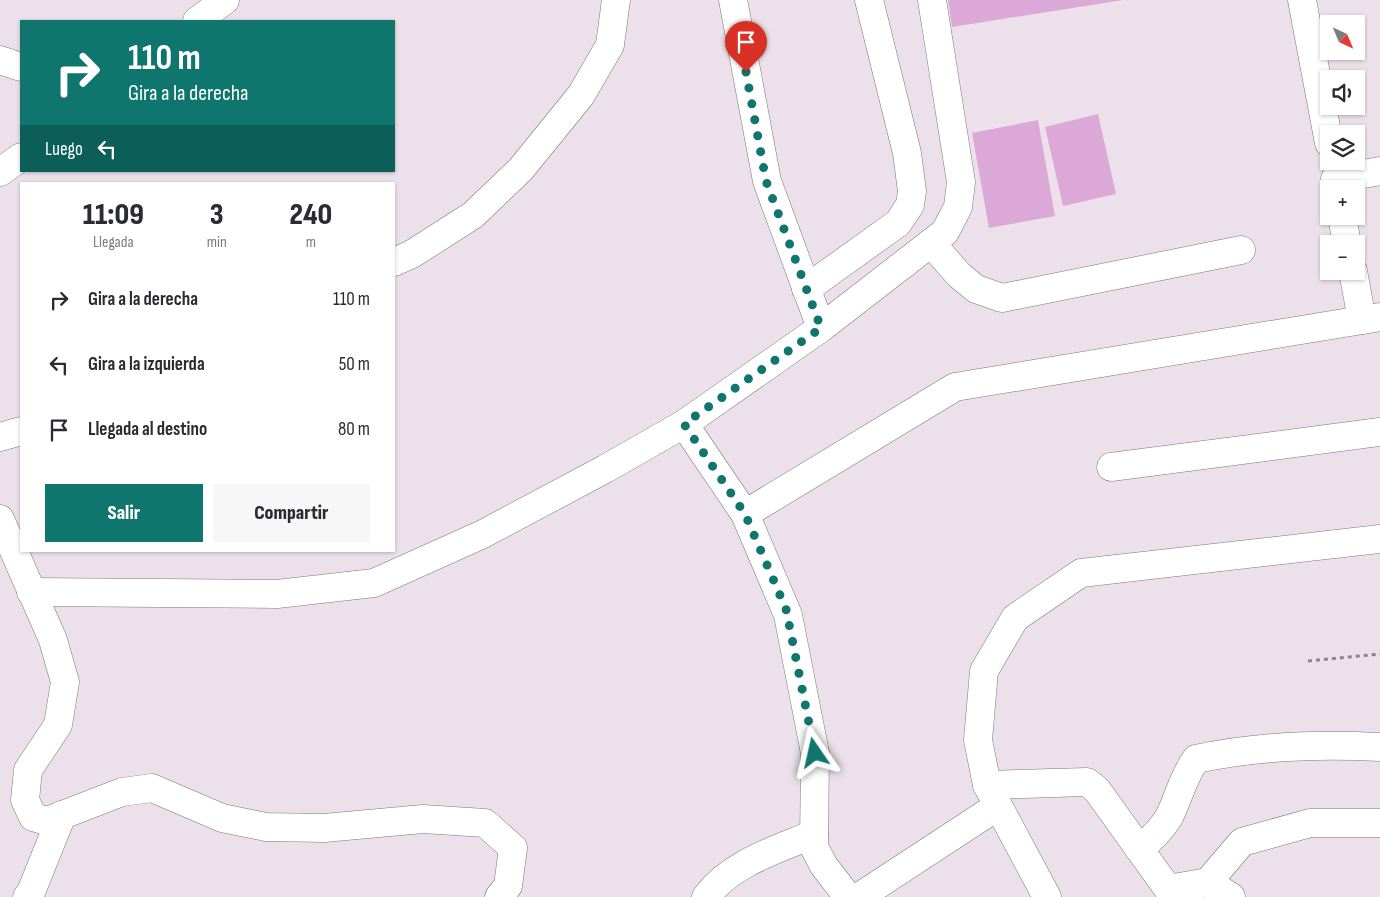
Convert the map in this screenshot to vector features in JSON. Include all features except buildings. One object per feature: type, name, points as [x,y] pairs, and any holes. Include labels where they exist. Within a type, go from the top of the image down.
[{"type":"street","points":[[198,20],[225,0]]},
{"type":"street","points":[[395,262],[412,254],[473,215],[520,169],[581,95],[610,45],[616,0]]},
{"type":"street","points":[[733,0],[766,181],[821,328]]},
{"type":"street","points":[[806,289],[898,222],[910,205],[912,191],[907,153],[869,0]]},
{"type":"street","points":[[31,592],[277,594],[374,583],[483,534],[605,469],[684,424],[821,328],[945,232],[958,207],[961,182],[932,0]]},
{"type":"street","points":[[1302,0],[1326,125]]},
{"type":"street","points":[[0,60],[20,67]]},
{"type":"street","points":[[0,172],[20,158]]},
{"type":"street","points":[[1335,176],[1380,171]]},
{"type":"street","points":[[931,243],[960,275],[976,289],[1002,298],[1241,250]]},
{"type":"street","points":[[745,514],[955,386],[1371,318],[1356,280]]},
{"type":"street","points":[[684,424],[745,514],[788,615],[815,753],[814,847],[824,866],[848,897]]},
{"type":"street","points":[[0,437],[20,431]]},
{"type":"street","points":[[1111,467],[1380,432]]},
{"type":"street","points":[[0,519],[53,640],[65,682],[58,725],[28,770],[25,800],[33,817],[47,821],[122,792],[152,788],[222,818],[266,828],[324,828],[423,819],[485,824],[513,848],[508,886],[499,897]]},
{"type":"street","points":[[1047,897],[992,795],[978,740],[984,671],[1015,618],[1081,572],[1380,539]]},
{"type":"street","points":[[1139,849],[1163,825],[1196,759],[1216,754],[1312,746],[1380,747]]},
{"type":"street","points":[[859,897],[992,795],[1087,782],[1097,790],[1172,893],[1208,882],[1242,842],[1310,823],[1380,822]]},
{"type":"street","points":[[27,897],[47,856],[62,815]]},
{"type":"street","points":[[706,897],[714,886],[739,867],[814,834]]},
{"type":"street","points":[[1208,882],[1231,897]]},
{"type":"path","points":[[1308,661],[1380,654]]},
{"type":"shaded area","points":[[948,0],[1123,0],[952,27]]},
{"type":"shaded area","points":[[1098,114],[1116,194],[1063,206],[1045,127]]},
{"type":"shaded area","points":[[1038,120],[1055,216],[989,228],[972,133]]},
{"type":"route","points":[[746,72],[766,181],[821,328],[684,424],[745,514],[786,609],[815,753]]}]
